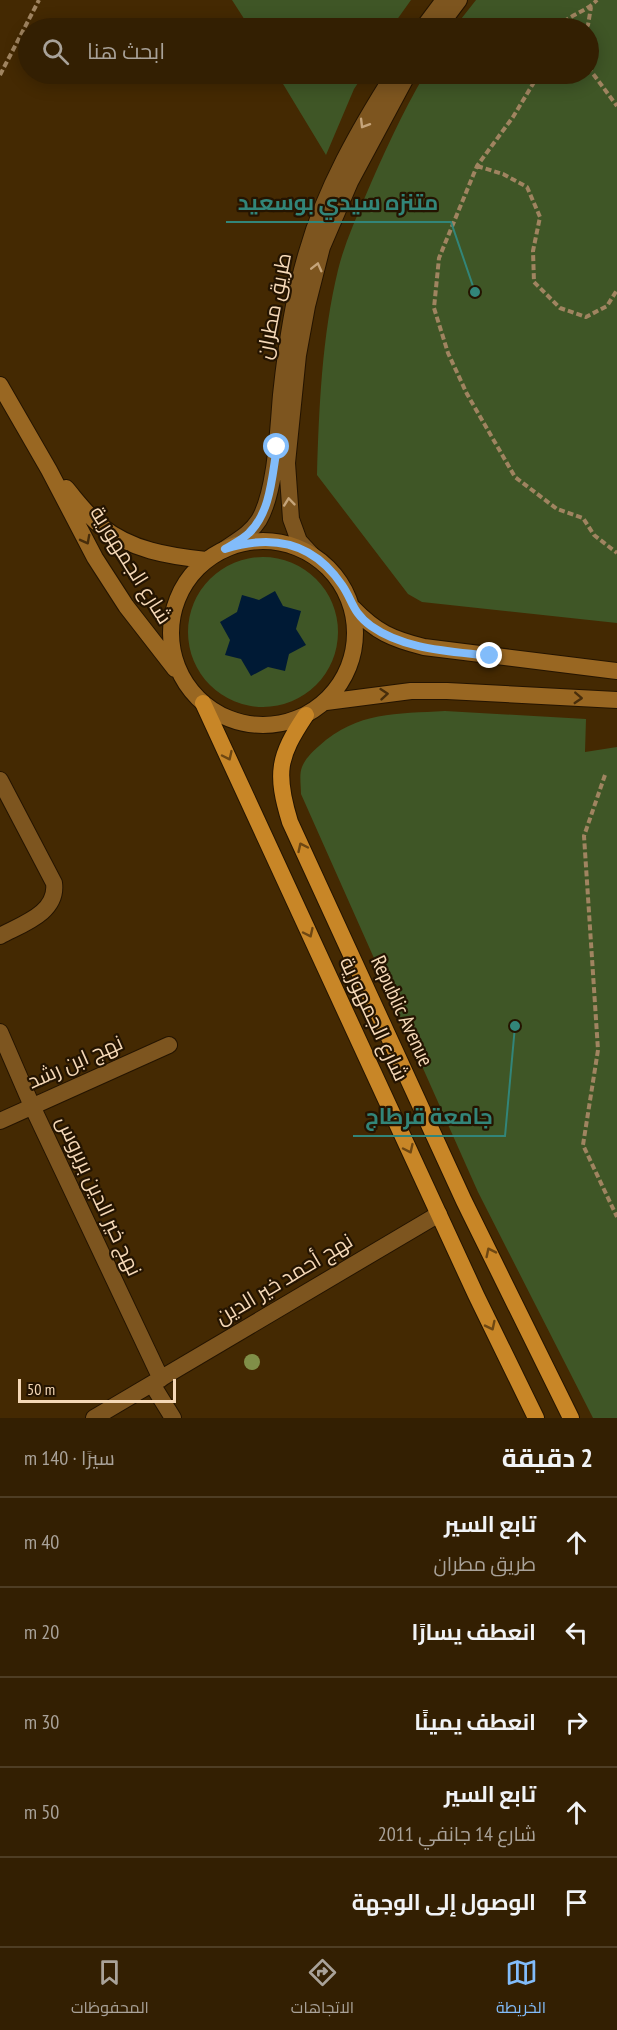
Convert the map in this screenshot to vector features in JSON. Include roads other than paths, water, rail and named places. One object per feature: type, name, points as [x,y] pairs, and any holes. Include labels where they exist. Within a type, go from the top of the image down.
[{"type":"highway","name":"شارع الجمهورية","points":[[203,703],[439,1214],[536,1418]]},
{"type":"highway","name":"Republic Avenue","points":[[306,715],[283,754],[282,795],[291,822],[464,1201],[571,1418]]},
{"type":"main road","name":"شارع الجمهورية","points":[[0,385],[49,470],[95,558],[126,606],[183,679]]},
{"type":"main road","name":"شارع الجمهورية","points":[[49,470],[99,525],[119,539],[170,557],[206,561]]},
{"type":"main road","points":[[269,541],[291,545],[311,554],[330,568],[344,587],[353,608],[356,628],[355,649],[349,668],[339,686],[326,702],[306,715],[289,722],[252,725],[218,714],[203,703],[183,679],[174,659],[170,637],[172,615],[179,595],[190,576],[206,561],[225,549],[246,542],[269,541]]},
{"type":"main road","points":[[353,608],[370,625],[384,633],[399,641],[424,647],[617,671]]},
{"type":"main road","points":[[326,702],[411,692],[617,700]]},
{"type":"street","points":[[430,18],[444,0]]},
{"type":"street","points":[[446,18],[459,0]]},
{"type":"street","name":"طريق مطران","points":[[225,549],[249,533],[265,508],[277,447],[286,349],[306,252],[324,204],[354,141],[388,84]]},
{"type":"street","name":"طريق مطران","points":[[311,554],[299,540],[291,519],[286,463],[298,355],[307,306],[322,247],[350,182],[403,84]]},
{"type":"street","points":[[0,780],[54,883],[54,894],[48,909],[0,936]]},
{"type":"street","name":"نهج خير الدين بربروس","points":[[0,1032],[156,1381]]},
{"type":"street","name":"نهج ابن رشد","points":[[0,1121],[169,1045]]},
{"type":"street","name":"نهج أحمد خير الدين","points":[[94,1418],[439,1214]]},
{"type":"street","points":[[156,1381],[173,1418]]},
{"type":"water","points":[[275,591],[283,606],[301,611],[296,629],[306,645],[289,654],[285,671],[268,667],[251,676],[241,659],[225,655],[230,640],[220,622],[237,612],[242,595],[259,600]]},
{"type":"place","name":"متنزه سيدي بوسعيد","points":[[475,292]]},
{"type":"place","name":"جامعة قرطاج","points":[[515,1026]]}]
